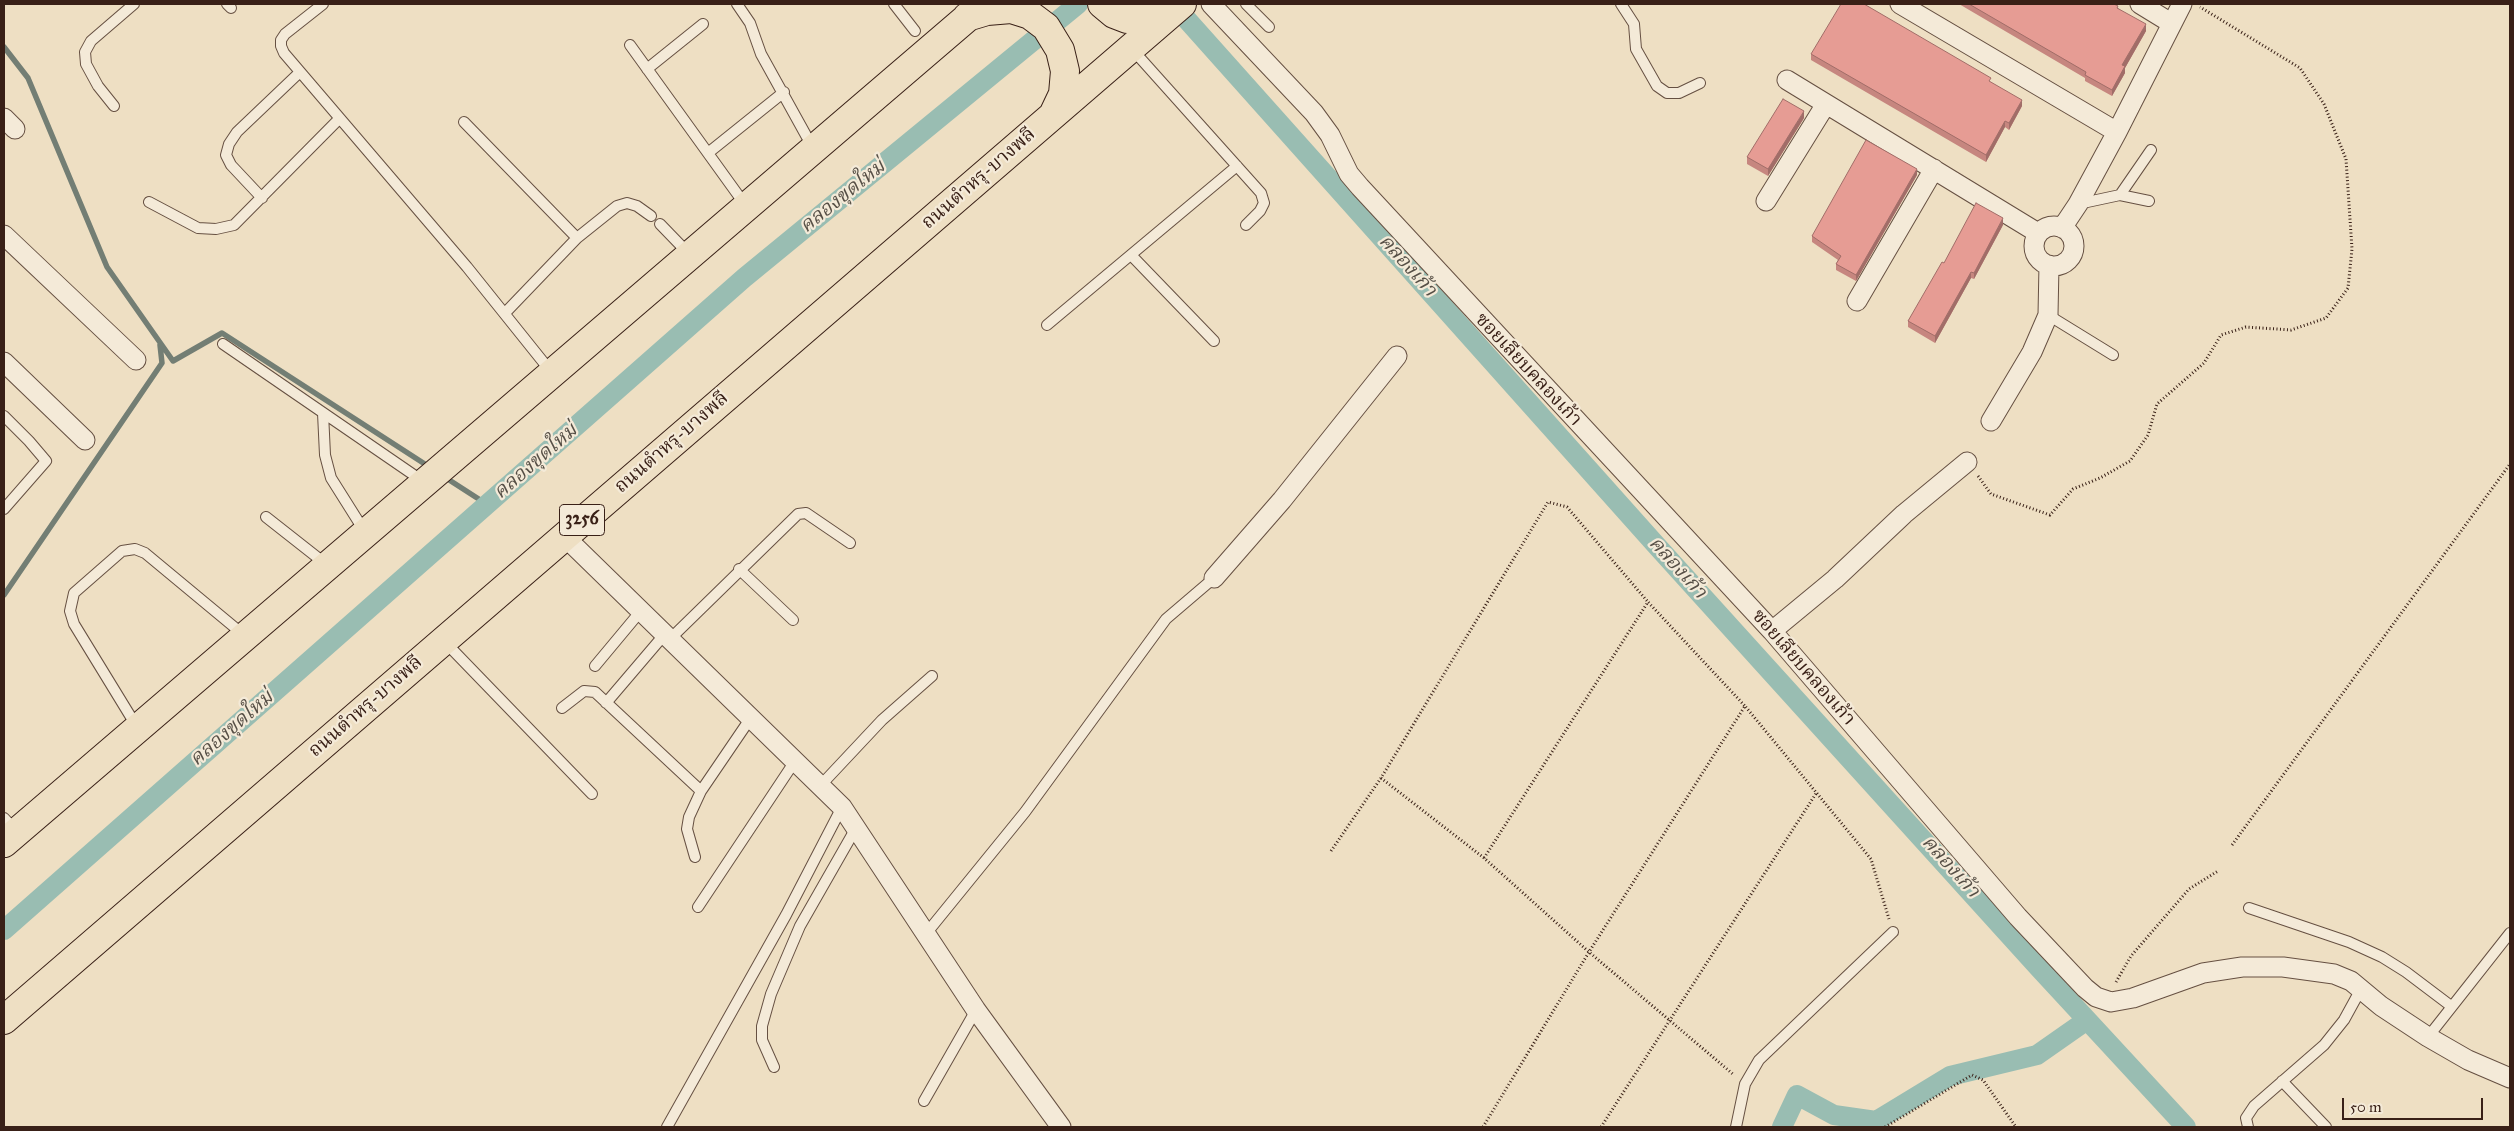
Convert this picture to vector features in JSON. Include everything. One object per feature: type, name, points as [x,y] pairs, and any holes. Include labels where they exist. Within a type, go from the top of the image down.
[{"type":"main road","name":"ถนนตำหรุ-บางพลี","points":[[4,1020],[1131,48],[1156,12],[1182,4]]},
{"type":"main road","points":[[8,831],[138,728],[975,10],[1011,9],[1030,15],[1046,27],[1056,41],[1063,59],[1065,71],[1063,94],[1053,115]]},
{"type":"main road","points":[[1108,9],[1123,18],[1156,12]]},
{"type":"street","name":"ซอยเลียบคลองเก้า","points":[[1211,4],[1314,113],[1330,135],[1349,174],[1360,187],[1772,631],[2044,947],[2085,988],[2096,997],[2111,1002]]},
{"type":"street","points":[[1900,4],[2117,132]]},
{"type":"street","points":[[2140,4],[2171,23]]},
{"type":"street","points":[[2062,228],[2078,204],[2117,132],[2182,4]]},
{"type":"street","points":[[1786,80],[2038,234]]},
{"type":"street","points":[[1766,201],[1826,104]]},
{"type":"street","points":[[1857,301],[1934,169]]},
{"type":"street","points":[[2053,226],[2062,228],[2073,240],[2074,248],[2071,256],[2058,265],[2050,265],[2040,261],[2035,253],[2034,243],[2038,234],[2045,228],[2053,226]]},
{"type":"street","points":[[4,235],[136,360]]},
{"type":"street","points":[[1991,420],[2032,352],[2048,315],[2050,265]]},
{"type":"street","points":[[1214,578],[1282,500],[1397,356]]},
{"type":"street","points":[[4,362],[84,440]]},
{"type":"street","points":[[1772,631],[1835,579],[1904,514],[1967,462]]},
{"type":"street","points":[[564,536],[750,720],[821,785],[842,807],[976,1010],[1061,1127]]},
{"type":"street","points":[[2111,1002],[2133,998],[2204,973],[2242,967],[2283,968],[2334,974],[2351,982],[2428,1036],[2468,1060],[2510,1078]]},
{"type":"lane","points":[[114,106],[98,86],[86,64],[85,52],[91,41],[134,4]]},
{"type":"lane","points":[[322,4],[281,40],[284,53],[505,314],[552,373]]},
{"type":"lane","points":[[737,4],[750,23],[761,54],[784,92],[813,149]]},
{"type":"lane","points":[[894,4],[915,31]]},
{"type":"lane","points":[[1246,4],[1269,27]]},
{"type":"lane","points":[[1621,4],[1634,24],[1636,49],[1657,86],[1667,93],[1679,93],[1700,83]]},
{"type":"lane","points":[[647,69],[703,24]]},
{"type":"lane","points":[[630,45],[746,206]]},
{"type":"lane","points":[[1131,48],[1261,193],[1264,203],[1260,211],[1246,225]]},
{"type":"lane","points":[[262,198],[231,165],[226,155],[229,144],[237,132],[300,72]]},
{"type":"lane","points":[[708,153],[784,92]]},
{"type":"lane","points":[[149,202],[198,228],[216,229],[234,225],[339,119]]},
{"type":"lane","points":[[464,122],[578,238]]},
{"type":"lane","points":[[2120,196],[2151,150]]},
{"type":"lane","points":[[1046,326],[1237,166]]},
{"type":"lane","points":[[2078,204],[2120,196],[2150,202]]},
{"type":"lane","points":[[505,314],[578,238],[617,206],[627,203],[651,216]]},
{"type":"lane","points":[[660,224],[690,255]]},
{"type":"lane","points":[[1131,255],[1214,341]]},
{"type":"lane","points":[[2048,315],[2113,355]]},
{"type":"lane","points":[[223,344],[424,482]]},
{"type":"lane","points":[[323,413],[326,455],[331,478],[366,532]]},
{"type":"lane","points":[[4,416],[30,440],[46,461],[4,509]]},
{"type":"lane","points":[[606,703],[666,638],[798,514],[806,513],[850,543]]},
{"type":"lane","points":[[266,517],[327,566]]},
{"type":"lane","points":[[138,728],[74,624],[70,611],[74,593],[122,551],[135,550],[146,553],[245,636]]},
{"type":"lane","points":[[739,569],[793,620]]},
{"type":"lane","points":[[925,935],[1025,812],[1166,618],[1214,578]]},
{"type":"lane","points":[[595,666],[640,612]]},
{"type":"lane","points":[[443,640],[592,794]]},
{"type":"lane","points":[[821,785],[882,720],[932,676]]},
{"type":"lane","points":[[562,708],[584,691],[595,692],[701,791]]},
{"type":"lane","points":[[695,857],[687,830],[689,817],[701,791],[750,720]]},
{"type":"lane","points":[[698,907],[795,761]]},
{"type":"lane","points":[[667,1127],[786,915],[842,807]]},
{"type":"lane","points":[[774,1067],[762,1040],[762,1026],[771,994],[800,926],[856,828]]},
{"type":"lane","points":[[2249,908],[2349,942],[2382,957],[2406,972],[2451,1006]]},
{"type":"lane","points":[[1736,1127],[1745,1084],[1759,1060],[1893,932]]},
{"type":"lane","points":[[2428,1036],[2451,1006],[2469,987],[2510,933]]},
{"type":"lane","points":[[2248,1127],[2246,1118],[2254,1106],[2336,1032],[2361,990]]},
{"type":"lane","points":[[924,1101],[976,1010]]},
{"type":"lane","points":[[2282,1082],[2326,1127]]},
{"type":"path","points":[[1967,462],[1991,494],[2050,515],[2073,489],[2100,478],[2130,461],[2148,435],[2156,404],[2204,363],[2221,335],[2246,327],[2290,330],[2326,318],[2348,288],[2352,249],[2346,159],[2324,104],[2300,68],[2195,4]]},
{"type":"path","points":[[2232,845],[2510,464]]},
{"type":"path","points":[[1331,851],[1381,778],[1548,502],[1566,507],[1648,602],[1745,706],[1871,859],[1893,932]]},
{"type":"path","points":[[1484,858],[1648,602]]},
{"type":"path","points":[[1483,1127],[1589,952],[1745,706]]},
{"type":"path","points":[[1381,778],[1484,858],[1589,952],[1745,1084]]},
{"type":"path","points":[[1601,1127],[1817,792]]},
{"type":"path","points":[[2111,1002],[2119,976],[2131,956],[2189,890],[2218,870]]},
{"type":"path","points":[[1884,1127],[1972,1076],[1983,1080],[2016,1127]]},
{"type":"building","points":[[1841,4],[1864,4],[1991,78],[1989,81],[2022,100],[2009,123],[2005,121],[1986,155],[1811,54]]},
{"type":"building","points":[[1969,4],[2114,4],[2118,6],[2117,8],[2146,24],[2122,65],[2125,66],[2112,90],[2085,75],[2086,72]]},
{"type":"building","points":[[1783,99],[1804,111],[1768,169],[1747,157]]},
{"type":"building","points":[[1866,140],[1917,169],[1856,275],[1836,264],[1841,256],[1812,236]]},
{"type":"building","points":[[1976,203],[2003,218],[1974,273],[1971,272],[1935,336],[1908,321],[1942,262],[1944,263]]},
{"type":"waterway","name":"คลองขุดใหม่","points":[[4,930],[744,278],[1078,4]]},
{"type":"waterway","name":"คลองเก้า","points":[[1173,4],[1656,545],[2039,968],[2186,1127]]},
{"type":"waterway","points":[[4,47],[28,78],[107,267],[173,361],[222,333],[431,468]]},
{"type":"waterway","points":[[4,595],[162,363],[160,345]]},
{"type":"waterway","points":[[443,476],[488,505]]},
{"type":"waterway","points":[[1782,1127],[1797,1095],[1834,1115],[1876,1121],[1950,1076],[2037,1055],[2087,1020]]}]
